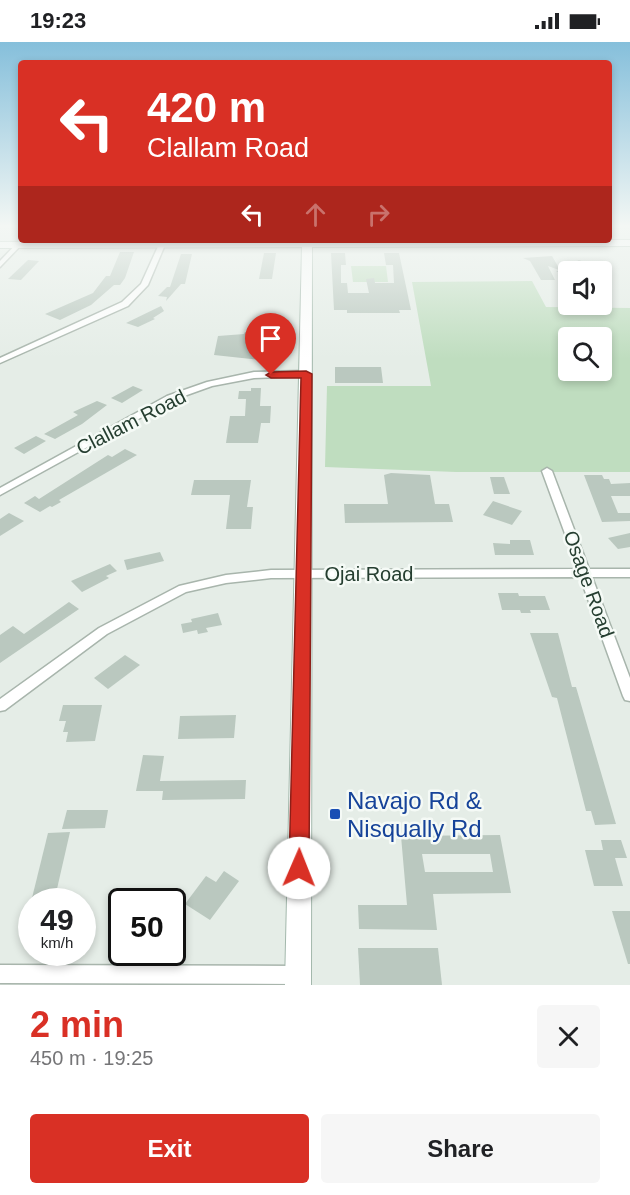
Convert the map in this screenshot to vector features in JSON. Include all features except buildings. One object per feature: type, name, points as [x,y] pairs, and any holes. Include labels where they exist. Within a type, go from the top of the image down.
[{"type":"main road","points":[[298,980],[307,271]]},
{"type":"street","points":[[0,360],[125,304],[144,285],[150,271]]},
{"type":"street","name":"Clallam Road","points":[[0,492],[170,398],[210,384],[254,375],[306,374]]},
{"type":"street","name":"Osage Road","points":[[547,471],[630,696]]},
{"type":"street","name":"Ojai Road","points":[[0,706],[103,631],[183,589],[226,579],[271,574],[630,573]]},
{"type":"street","points":[[0,974],[298,980]]},
{"type":"green space","points":[[352,271],[387,271],[388,282],[353,282]]},
{"type":"green space","points":[[532,281],[546,307],[558,307],[558,315],[612,315],[612,308],[630,308],[630,472],[456,472],[325,467],[327,386],[431,386],[412,282]]},
{"type":"place","name":"Navajo Rd & Nisqually Rd","points":[[335,814]]},
{"type":"route","points":[[271,375],[306,374],[299,868]]}]
